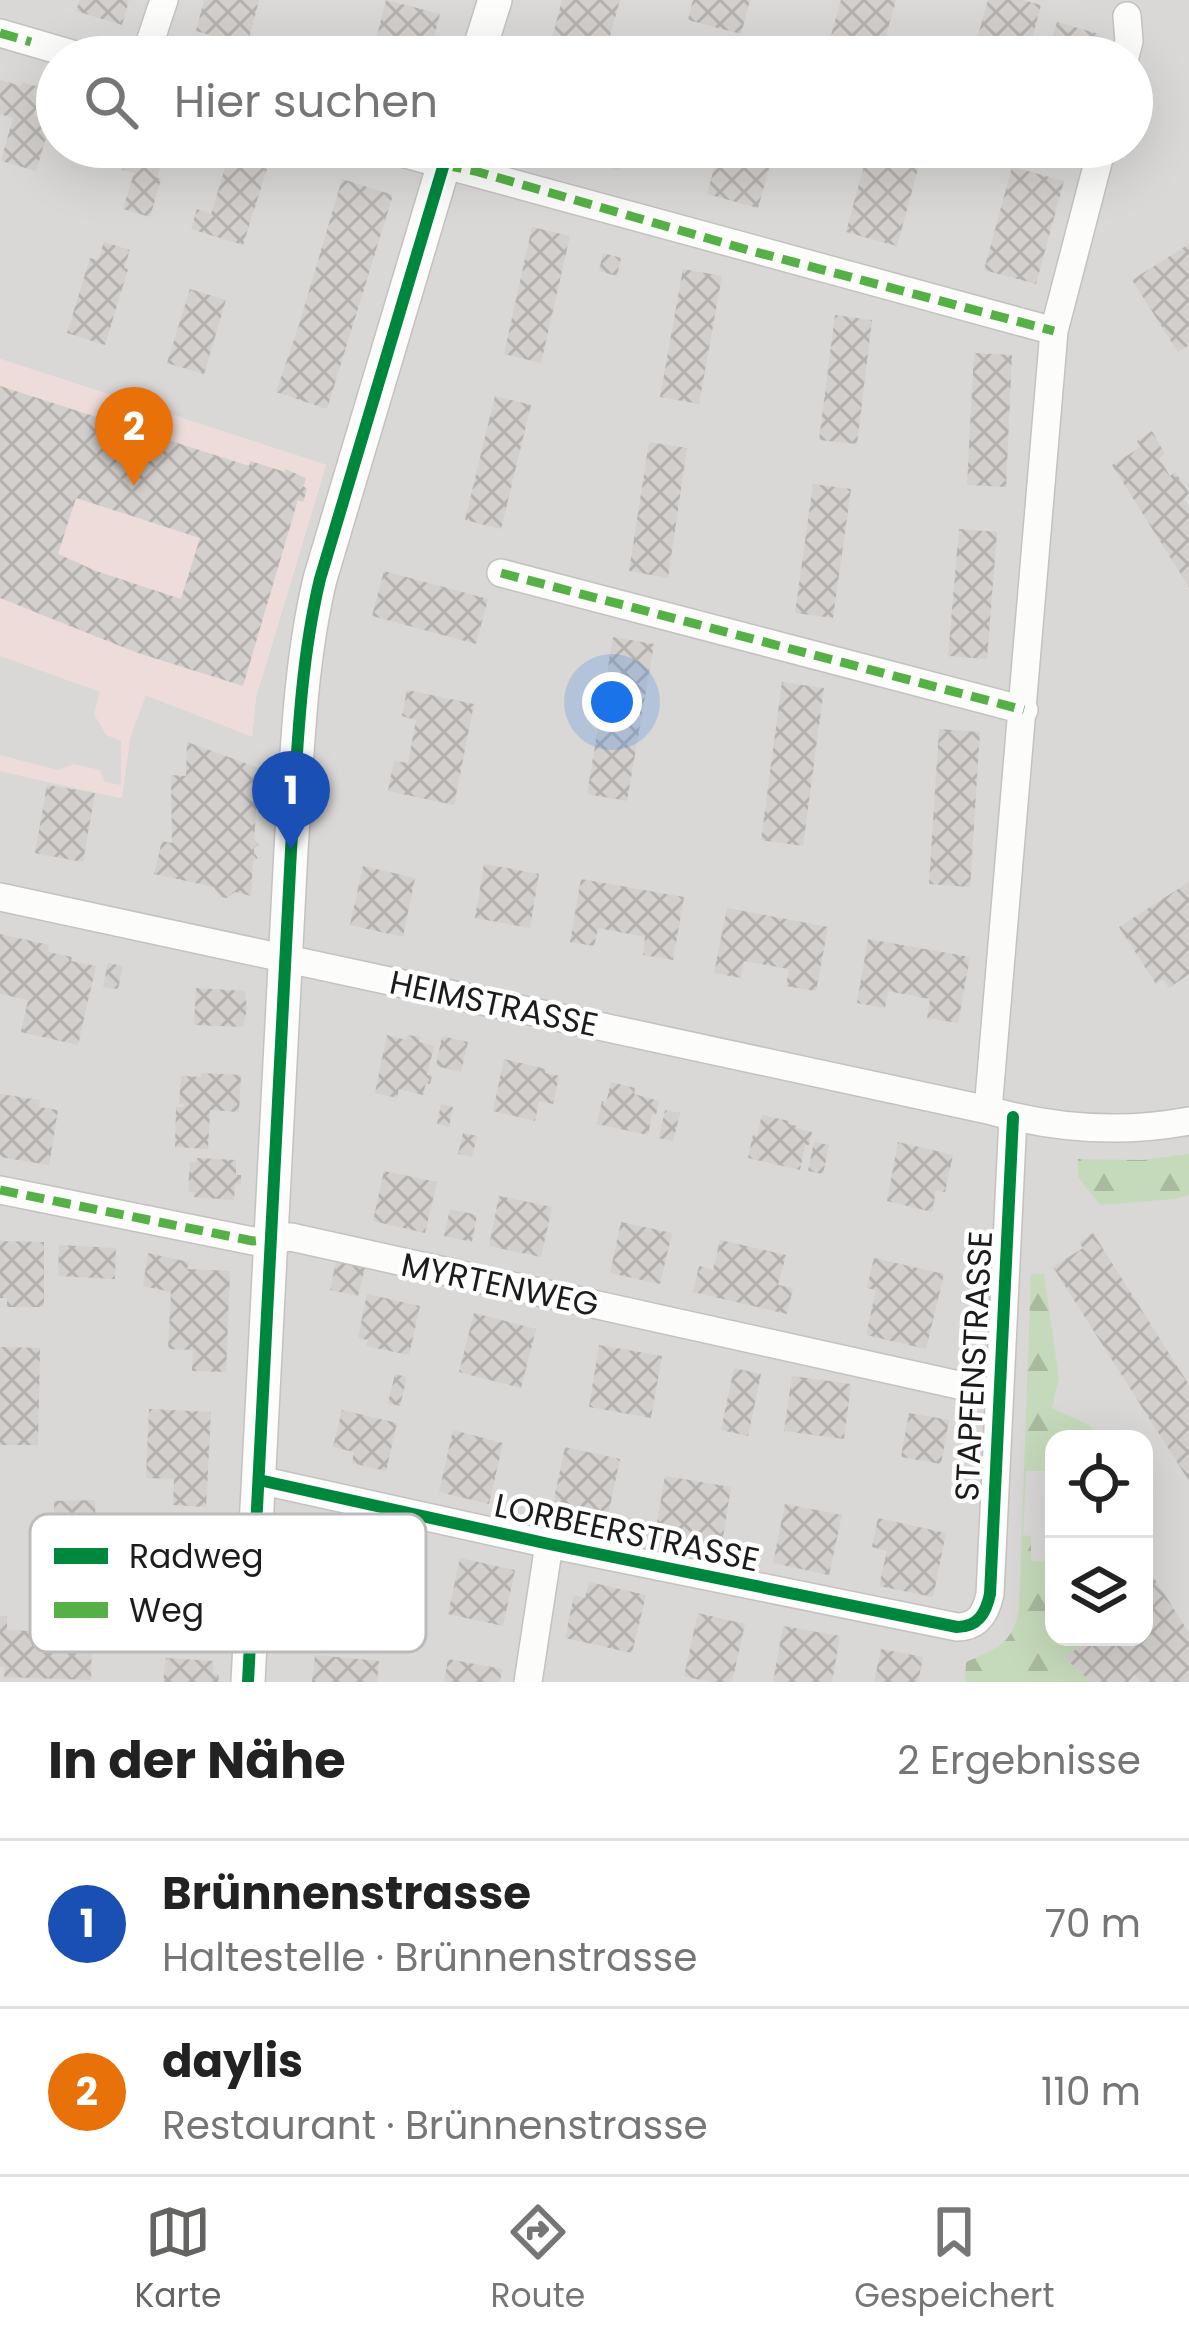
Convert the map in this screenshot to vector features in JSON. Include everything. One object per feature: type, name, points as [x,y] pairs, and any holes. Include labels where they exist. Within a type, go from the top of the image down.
[{"type":"street","points":[[153,36],[164,0]]},
{"type":"street","points":[[484,36],[495,0]]},
{"type":"street","points":[[1127,16],[1129,36]]},
{"type":"street","points":[[0,33],[36,44]]},
{"type":"street","points":[[257,1514],[297,745],[313,610],[442,168]]},
{"type":"street","points":[[470,168],[728,244],[1054,331]]},
{"type":"street","name":"STAPFENSTRASSE","points":[[982,1617],[990,1594],[999,1394],[1001,1113],[1024,710],[1054,331],[1097,168]]},
{"type":"street","points":[[501,574],[1024,710]]},
{"type":"street","name":"HEIMSTRASSE","points":[[0,897],[1043,1124],[1094,1129],[1189,1121]]},
{"type":"street","name":"MYRTENWEG","points":[[0,1190],[253,1240],[291,1237],[999,1394]]},
{"type":"street","name":"LORBEERSTRASSE","points":[[259,1480],[413,1514]]},
{"type":"street","name":"LORBEERSTRASSE","points":[[426,1517],[957,1627],[982,1617]]},
{"type":"street","points":[[528,1682],[549,1544]]},
{"type":"street","points":[[248,1682],[250,1652]]},
{"type":"shaded area","points":[[0,0],[1189,0],[1189,1682],[0,1682],[0,771],[121,798],[130,738],[145,695],[252,736],[256,697],[326,465],[0,359]]},
{"type":"shaded area","points":[[0,359],[326,465],[256,697],[252,737],[146,695],[130,738],[122,798],[0,771]]},
{"type":"shaded area","points":[[1189,390],[1189,464],[1155,411]]},
{"type":"shaded area","points":[[0,656],[100,692],[94,714],[106,735],[121,741],[121,785],[105,782],[100,770],[74,764],[58,770],[0,755]]},
{"type":"green space","points":[[1189,1154],[1189,1195],[1174,1199],[1100,1205],[1078,1177],[1078,1159],[1143,1160]]},
{"type":"green space","points":[[1031,1274],[1044,1274],[1059,1378],[1052,1408],[1093,1430],[1045,1430],[1045,1471],[1026,1471],[1023,1535],[1031,1536],[1031,1561],[1045,1562],[1045,1646],[1081,1646],[1064,1657],[1091,1682],[965,1682],[966,1662],[1002,1644],[1019,1609]]},
{"type":"building","points":[[80,0],[129,0],[122,25],[76,11]]},
{"type":"building","points":[[204,0],[259,0],[250,36],[196,31]]},
{"type":"building","points":[[386,0],[440,14],[434,36],[377,36]]},
{"type":"building","points":[[562,0],[620,0],[610,36],[553,36]]},
{"type":"building","points":[[693,0],[750,0],[741,34],[688,20]]},
{"type":"building","points":[[841,0],[896,0],[886,36],[831,36]]},
{"type":"building","points":[[988,0],[1041,5],[1033,36],[978,36]]},
{"type":"building","points":[[1057,22],[1099,34],[1098,36],[1053,36]]},
{"type":"building","points":[[0,80],[36,86],[36,171],[1,161],[13,118],[0,114]]},
{"type":"building","points":[[160,168],[150,217],[123,209],[134,173],[122,170]]},
{"type":"building","points":[[225,168],[267,169],[243,245],[191,229],[197,209],[211,214]]},
{"type":"building","points":[[714,168],[769,168],[758,208],[707,194]]},
{"type":"building","points":[[863,168],[918,168],[897,246],[846,232]]},
{"type":"building","points":[[1012,168],[1064,181],[1036,284],[984,270]]},
{"type":"building","points":[[342,179],[393,195],[327,409],[276,392]]},
{"type":"building","points":[[532,227],[570,236],[541,363],[504,354]]},
{"type":"building","points":[[104,242],[130,250],[105,345],[67,333],[90,258],[98,260]]},
{"type":"building","points":[[1189,244],[1189,345],[1178,352],[1132,280]]},
{"type":"building","points":[[603,253],[621,258],[617,276],[599,271]]},
{"type":"building","points":[[683,269],[722,276],[699,404],[660,397]]},
{"type":"building","points":[[190,289],[226,300],[204,374],[167,363]]},
{"type":"building","points":[[835,315],[872,320],[857,444],[819,440]]},
{"type":"building","points":[[974,353],[1012,355],[1006,487],[967,485]]},
{"type":"building","points":[[0,386],[249,466],[250,461],[306,478],[302,485],[307,489],[303,502],[297,500],[243,686],[135,652],[0,598]],"holes":[[[76,498],[200,538],[181,599],[58,554]]]},
{"type":"building","points":[[495,396],[531,405],[501,529],[465,520]]},
{"type":"building","points":[[1152,431],[1165,454],[1159,458],[1189,493],[1184,499],[1189,507],[1189,587],[1112,465],[1141,447],[1137,441]]},
{"type":"building","points":[[649,442],[687,448],[668,578],[629,571]]},
{"type":"building","points":[[813,484],[851,489],[833,618],[795,613]]},
{"type":"building","points":[[959,529],[997,532],[987,659],[948,656]]},
{"type":"building","points":[[384,571],[488,599],[476,644],[372,616]]},
{"type":"building","points":[[613,637],[654,644],[627,801],[587,794]]},
{"type":"building","points":[[782,682],[824,688],[803,846],[761,840]]},
{"type":"building","points":[[407,690],[474,704],[454,805],[388,791],[394,761],[408,763],[416,720],[402,716]]},
{"type":"building","points":[[939,729],[980,732],[970,887],[929,884]]},
{"type":"building","points":[[187,742],[259,768],[262,783],[254,840],[259,844],[254,848],[258,858],[253,861],[251,896],[235,892],[220,897],[214,887],[154,874],[162,841],[172,843],[171,775],[186,776]]},
{"type":"building","points":[[47,785],[95,793],[83,862],[35,853]]},
{"type":"building","points":[[484,864],[539,874],[530,928],[475,918]]},
{"type":"building","points":[[363,866],[415,878],[403,937],[350,925]]},
{"type":"building","points":[[581,879],[684,897],[673,960],[643,955],[645,937],[598,928],[594,946],[570,942]]},
{"type":"building","points":[[1189,882],[1189,974],[1169,988],[1163,979],[1156,984],[1119,927]]},
{"type":"building","points":[[727,908],[828,927],[816,991],[786,986],[789,969],[744,961],[741,978],[714,973]]},
{"type":"building","points":[[0,934],[49,945],[48,952],[96,966],[78,1045],[21,1032],[28,1000],[0,994]]},
{"type":"building","points":[[868,939],[970,957],[958,1023],[927,1018],[930,999],[888,991],[885,1008],[857,1003]]},
{"type":"building","points":[[108,963],[123,966],[118,989],[103,987]]},
{"type":"building","points":[[196,988],[245,991],[243,1027],[194,1025]]},
{"type":"building","points":[[387,1035],[406,1040],[408,1035],[420,1037],[419,1042],[434,1046],[427,1075],[432,1076],[423,1095],[399,1089],[397,1098],[375,1093]]},
{"type":"building","points":[[442,1036],[468,1042],[461,1072],[436,1066]]},
{"type":"building","points":[[504,1059],[559,1076],[553,1104],[539,1101],[535,1121],[493,1111]]},
{"type":"building","points":[[201,1073],[241,1075],[239,1112],[210,1110],[208,1149],[175,1147],[176,1107],[184,1107],[179,1104],[181,1076],[201,1077]]},
{"type":"building","points":[[611,1082],[659,1101],[648,1135],[597,1124]]},
{"type":"building","points":[[0,1094],[40,1100],[39,1107],[58,1110],[49,1165],[0,1157]]},
{"type":"building","points":[[441,1104],[453,1107],[449,1127],[437,1124]]},
{"type":"building","points":[[665,1110],[680,1113],[673,1141],[659,1138]]},
{"type":"building","points":[[762,1115],[812,1132],[800,1170],[748,1158]]},
{"type":"building","points":[[463,1133],[477,1136],[472,1157],[458,1154]]},
{"type":"building","points":[[814,1142],[829,1145],[823,1174],[808,1171]]},
{"type":"building","points":[[898,1142],[953,1155],[945,1192],[936,1190],[932,1212],[887,1201]]},
{"type":"building","points":[[197,1158],[236,1160],[241,1185],[235,1184],[234,1200],[194,1197],[195,1192],[188,1192],[190,1162]]},
{"type":"building","points":[[384,1171],[437,1182],[425,1233],[373,1221]]},
{"type":"building","points":[[499,1196],[552,1207],[541,1257],[489,1246]]},
{"type":"building","points":[[450,1209],[477,1215],[472,1242],[444,1236]]},
{"type":"building","points":[[621,1222],[672,1233],[660,1284],[610,1273]]},
{"type":"building","points":[[1093,1233],[1189,1385],[1189,1481],[1053,1267],[1083,1248],[1079,1242]]},
{"type":"building","points":[[720,1240],[786,1255],[778,1285],[793,1288],[787,1314],[693,1292],[699,1266],[713,1270]]},
{"type":"building","points":[[0,1241],[44,1242],[44,1307],[7,1307],[7,1298],[0,1298]]},
{"type":"building","points":[[59,1245],[116,1248],[115,1279],[58,1276]]},
{"type":"building","points":[[148,1253],[189,1262],[187,1269],[230,1271],[226,1372],[192,1371],[193,1350],[168,1349],[171,1292],[143,1286]]},
{"type":"building","points":[[874,1258],[944,1274],[926,1349],[866,1335],[876,1290],[867,1288]]},
{"type":"building","points":[[336,1262],[365,1268],[358,1296],[330,1290]]},
{"type":"building","points":[[367,1294],[420,1306],[409,1355],[366,1346],[368,1340],[358,1338]]},
{"type":"building","points":[[474,1313],[536,1329],[521,1388],[459,1372]]},
{"type":"building","points":[[599,1345],[662,1356],[651,1418],[589,1407]]},
{"type":"building","points":[[0,1347],[40,1348],[38,1445],[0,1445]]},
{"type":"building","points":[[734,1368],[761,1374],[748,1436],[721,1430]]},
{"type":"building","points":[[395,1374],[407,1377],[400,1406],[388,1403]]},
{"type":"building","points":[[792,1376],[851,1384],[844,1439],[784,1431]]},
{"type":"building","points":[[149,1409],[211,1412],[206,1507],[173,1505],[174,1479],[146,1478]]},
{"type":"building","points":[[342,1410],[397,1423],[386,1471],[352,1463],[354,1452],[333,1447]]},
{"type":"building","points":[[909,1413],[949,1420],[941,1464],[901,1457]]},
{"type":"building","points":[[453,1430],[503,1443],[489,1504],[439,1492]]},
{"type":"building","points":[[565,1447],[620,1459],[607,1520],[552,1508]]},
{"type":"building","points":[[665,1476],[731,1487],[721,1550],[654,1539]]},
{"type":"building","points":[[95,1500],[95,1514],[54,1514],[54,1501]]},
{"type":"building","points":[[785,1504],[842,1515],[829,1575],[773,1563]]},
{"type":"building","points":[[878,1518],[946,1533],[933,1597],[879,1586],[887,1551],[872,1547]]},
{"type":"building","points":[[460,1558],[515,1570],[503,1626],[448,1614]]},
{"type":"building","points":[[1153,1576],[1189,1633],[1189,1682],[1140,1682],[1135,1674],[1128,1682],[1091,1682],[1064,1657],[1082,1646],[1153,1646]]},
{"type":"building","points":[[589,1582],[646,1595],[632,1653],[565,1638],[574,1595],[585,1598]]},
{"type":"building","points":[[698,1613],[745,1624],[732,1682],[684,1676]]},
{"type":"building","points":[[0,1616],[7,1616],[7,1630],[30,1631],[30,1652],[92,1652],[91,1680],[4,1677],[5,1667],[0,1667]]},
{"type":"building","points":[[783,1626],[840,1636],[832,1682],[773,1682]]},
{"type":"building","points":[[881,1649],[923,1657],[918,1682],[874,1682]]},
{"type":"building","points":[[315,1655],[379,1661],[377,1682],[312,1682]]},
{"type":"building","points":[[166,1658],[213,1661],[218,1682],[163,1682]]},
{"type":"building","points":[[448,1659],[502,1669],[500,1682],[444,1682]]},
{"type":"marked path","points":[[0,33],[31,42]]},
{"type":"marked path","points":[[460,168],[1054,331]]},
{"type":"marked path","points":[[501,573],[1024,710]]},
{"type":"marked path","points":[[0,1190],[253,1241],[271,1239]]},
{"type":"cycle path","points":[[257,1514],[291,850],[307,646],[320,579],[443,168]]},
{"type":"cycle path","points":[[426,1517],[957,1627],[976,1622],[990,1594],[1013,1117]]},
{"type":"cycle path","points":[[259,1480],[413,1514]]},
{"type":"cycle path","points":[[248,1682],[250,1652]]},
{"type":"place","name":"daylis","points":[[134,486]]},
{"type":"place","name":"Brünnenstrasse","points":[[291,850]]}]
